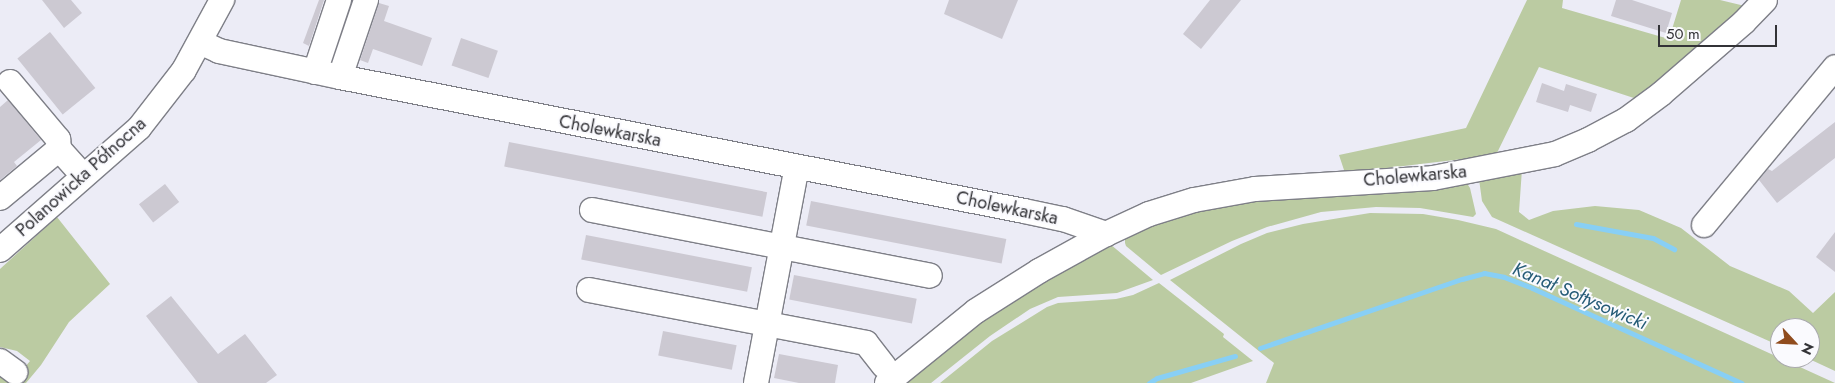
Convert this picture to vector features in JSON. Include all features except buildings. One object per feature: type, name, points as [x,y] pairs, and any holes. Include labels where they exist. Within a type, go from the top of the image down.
[{"type":"street","name":"Polanowicka Północna","points":[[0,250],[139,128],[175,85],[222,0]]},
{"type":"street","points":[[315,72],[339,0]]},
{"type":"street","points":[[340,77],[366,0]]},
{"type":"street","name":"Cholewkarska","points":[[200,42],[219,51],[315,72],[1047,216],[1106,234],[1150,214],[1194,200],[1255,189],[1433,178],[1555,154],[1588,140],[1626,120],[1744,22],[1765,0]]},
{"type":"street","points":[[1704,225],[1835,67]]},
{"type":"street","points":[[10,82],[58,139],[59,149],[83,176]]},
{"type":"street","points":[[0,198],[59,149]]},
{"type":"street","points":[[756,383],[797,167]]},
{"type":"street","points":[[592,210],[930,276]]},
{"type":"street","points":[[589,290],[866,343],[885,374],[976,311],[1039,271],[1106,234]]},
{"type":"green space","points":[[1527,0],[1563,0],[1562,8],[1669,39],[1681,0],[1720,0],[1749,7],[1640,100],[1539,67],[1496,155],[1345,173],[1339,155],[1466,128]]},
{"type":"green space","points":[[1522,169],[1519,212],[1529,220],[1553,211],[1595,206],[1639,210],[1681,228],[1730,266],[1789,291],[1813,313],[1835,292],[1835,371],[1820,364],[1820,318],[1770,318],[1770,342],[1492,217],[1482,201],[1479,179]]},
{"type":"green space","points":[[1466,182],[1470,188],[1476,214],[1473,217],[1420,208],[1376,207],[1321,212],[1267,227],[1232,241],[1161,275],[1126,246],[1125,243],[1125,236],[1199,204]]},
{"type":"green space","points":[[1370,213],[1423,214],[1496,229],[1770,353],[1770,368],[1802,368],[1835,383],[1266,383],[1274,363],[1170,280],[1267,233],[1303,224]]},
{"type":"green space","points":[[57,217],[110,284],[69,322],[41,365],[26,383],[0,383],[0,370],[14,380],[30,361],[17,351],[0,347],[0,269]]},
{"type":"green space","points":[[1110,244],[1153,280],[1117,293],[1058,297],[1030,309],[990,336],[931,383],[895,383],[950,335]]},
{"type":"green space","points":[[1159,283],[1224,334],[1223,337],[1253,361],[1191,383],[940,383],[992,341],[1047,307],[1058,303],[1116,299],[1133,295]]},
{"type":"waterway","points":[[1576,224],[1653,238],[1674,249]]},
{"type":"waterway","name":"Kanał Sołtysowicki","points":[[1260,348],[1484,273],[1504,277],[1532,288],[1741,383]]},
{"type":"waterway","name":"Kanał Sołtysowicki","points":[[1149,383],[1157,378],[1235,356]]}]
